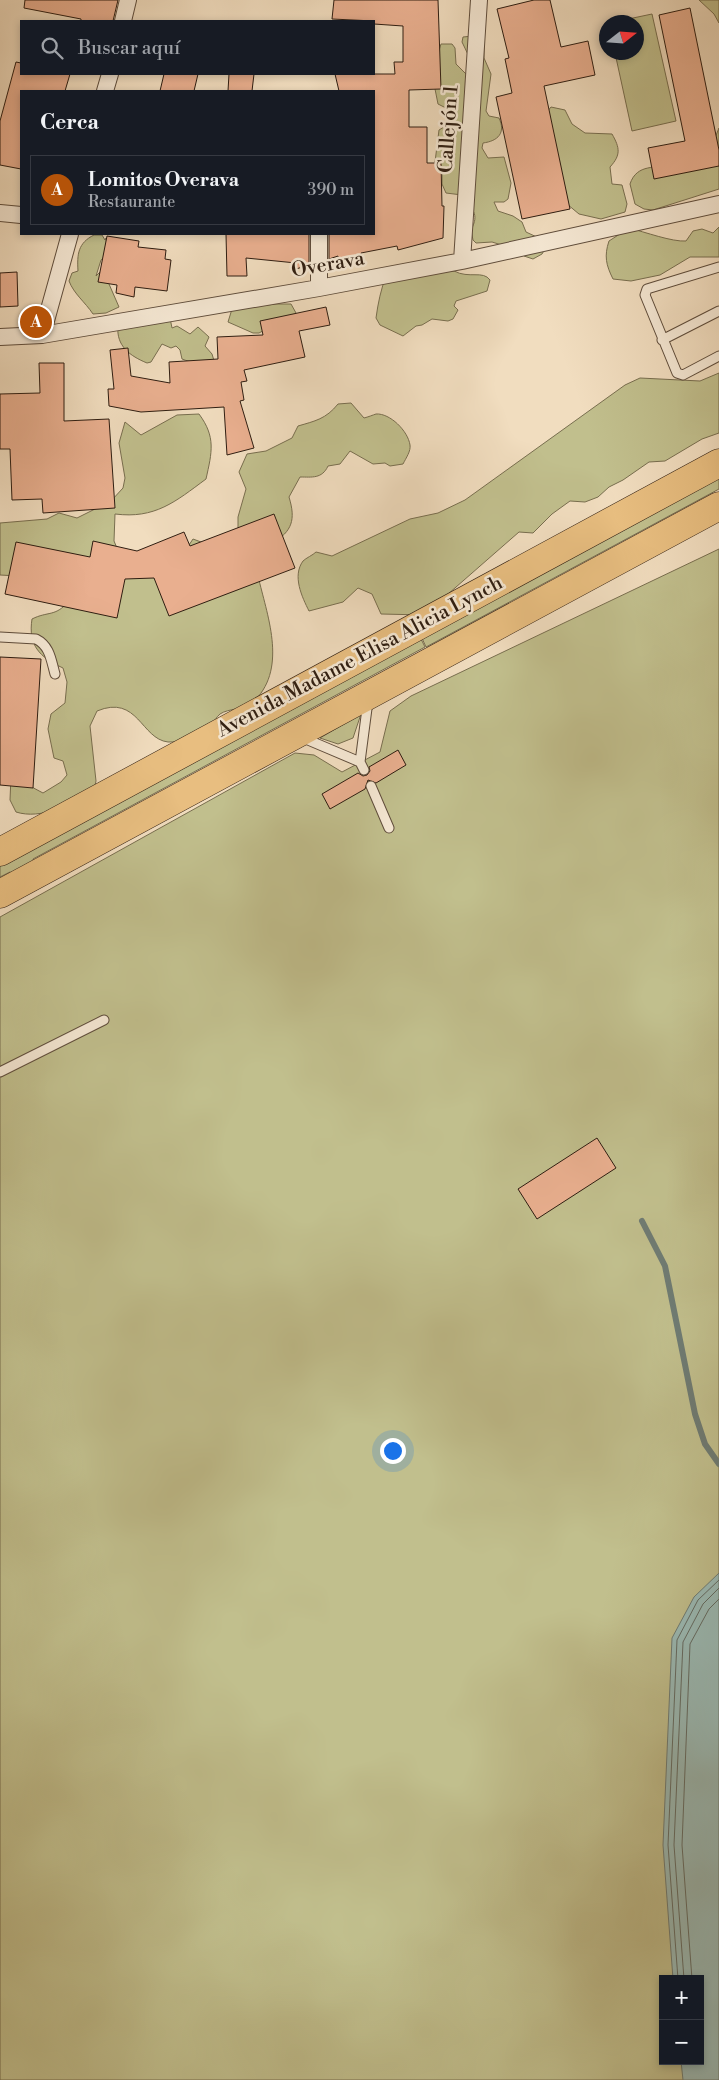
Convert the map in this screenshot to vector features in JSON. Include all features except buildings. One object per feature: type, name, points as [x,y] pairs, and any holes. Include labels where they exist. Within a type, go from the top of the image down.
[{"type":"highway","name":"Avenida Madame Elisa Alicia Lynch","points":[[0,852],[719,463]]},
{"type":"highway","name":"Avenida Madame Elisa Alicia Lynch","points":[[0,894],[719,506]]},
{"type":"street","points":[[123,20],[128,0]]},
{"type":"street","name":"Callejón 1","points":[[462,260],[479,0]]},
{"type":"street","points":[[106,90],[110,75]]},
{"type":"street","name":"Overava","points":[[0,336],[42,335],[319,288],[462,260],[719,204]]},
{"type":"street","points":[[0,213],[20,215]]},
{"type":"street","points":[[42,335],[70,235]]},
{"type":"street","points":[[319,235],[319,288]]},
{"type":"lane","points":[[719,267],[647,289],[645,295],[677,373],[683,375],[719,356]]},
{"type":"lane","points":[[662,340],[719,311]]},
{"type":"lane","points":[[0,637],[36,639],[41,642],[47,647],[56,674]]},
{"type":"lane","points":[[296,735],[362,766],[369,696]]},
{"type":"lane","points":[[371,786],[389,828]]},
{"type":"lane","points":[[0,1072],[104,1020]]},
{"type":"shaded area","points":[[699,0],[719,0],[719,23],[714,14]]},
{"type":"shaded area","points":[[652,14],[676,121],[632,131],[617,60],[644,60],[644,16]]},
{"type":"shaded area","points":[[473,36],[484,43],[484,58],[491,74],[486,111],[489,116],[499,118],[502,128],[496,138],[483,143],[482,148],[488,158],[504,157],[511,183],[508,199],[504,202],[494,202],[498,211],[513,216],[522,222],[526,232],[541,239],[545,249],[542,254],[533,259],[524,256],[521,251],[492,242],[476,243],[473,240],[471,230],[475,219],[472,208],[462,195],[446,193],[442,184],[442,169],[435,162],[439,130],[452,122],[453,118],[448,109],[438,104],[434,84],[440,71],[438,54],[441,44],[452,44],[455,48],[456,64],[470,78],[475,69],[462,42],[463,37]]},
{"type":"shaded area","points":[[551,107],[565,110],[572,124],[585,133],[612,134],[617,143],[618,155],[610,167],[612,184],[622,185],[627,204],[625,212],[601,219],[579,214],[567,204],[547,112]]},
{"type":"shaded area","points":[[719,128],[719,189],[653,210],[644,209],[635,204],[630,184],[637,173],[648,168],[673,164],[710,150]]},
{"type":"shaded area","points":[[719,227],[719,257],[690,257],[660,275],[631,281],[613,279],[607,265],[606,256],[609,241],[629,228],[666,238],[686,241],[693,231],[702,229],[713,233]]},
{"type":"shaded area","points":[[94,235],[102,235],[105,240],[106,238],[108,255],[101,260],[96,276],[100,272],[109,284],[119,307],[106,313],[93,314],[69,281],[72,273],[78,271],[78,254],[82,245]]},
{"type":"shaded area","points":[[454,271],[487,277],[490,280],[487,291],[456,301],[454,306],[458,310],[453,319],[448,321],[432,319],[416,326],[403,336],[380,325],[376,318],[386,276]]},
{"type":"shaded area","points":[[291,304],[296,313],[259,333],[253,333],[228,322],[232,309]]},
{"type":"shaded area","points":[[170,318],[172,328],[177,326],[190,334],[198,327],[209,337],[205,346],[212,354],[215,364],[182,359],[180,350],[176,346],[171,348],[162,344],[151,362],[147,363],[125,349],[119,339],[118,326]]},
{"type":"shaded area","points":[[719,373],[719,433],[702,439],[665,461],[649,462],[609,487],[598,497],[585,502],[570,501],[552,514],[533,533],[519,532],[424,615],[381,614],[372,594],[358,588],[343,602],[309,611],[299,586],[298,573],[303,561],[316,552],[332,556],[410,519],[438,513],[465,500],[625,385],[640,378],[700,381]]},
{"type":"shaded area","points":[[351,403],[364,418],[381,414],[398,424],[406,434],[410,447],[403,464],[390,466],[385,463],[373,464],[350,451],[340,464],[328,466],[320,475],[300,477],[289,497],[292,512],[291,524],[279,539],[273,543],[238,529],[238,517],[246,489],[239,472],[247,454],[266,451],[292,438],[298,426],[325,416],[338,404]]},
{"type":"shaded area","points":[[199,414],[208,430],[211,445],[206,479],[164,507],[142,514],[115,514],[114,541],[125,567],[185,551],[193,539],[201,542],[259,580],[267,611],[272,644],[270,676],[263,690],[252,703],[224,712],[201,732],[173,742],[159,739],[151,734],[138,719],[122,708],[111,707],[97,711],[90,726],[96,781],[93,795],[45,813],[26,814],[16,812],[10,800],[11,776],[43,793],[61,782],[67,775],[63,761],[54,758],[48,729],[51,714],[65,703],[67,682],[63,668],[47,659],[37,649],[31,628],[32,619],[55,612],[68,602],[18,576],[0,575],[0,523],[47,519],[59,513],[77,518],[111,501],[123,488],[125,478],[119,443],[125,422],[141,435],[177,415]]},
{"type":"shaded area","points":[[719,475],[719,489],[426,647],[421,636]]},
{"type":"shaded area","points":[[719,549],[719,2080],[0,2080],[0,917],[295,753],[314,755],[342,772],[380,752],[390,711],[411,696]]},
{"type":"shaded area","points":[[420,637],[425,647],[33,859],[34,864],[19,877],[10,872],[0,877],[0,848]]},
{"type":"shaded area","points":[[361,714],[353,738],[338,744],[320,738]]},
{"type":"water","points":[[719,1573],[719,2080],[683,2080],[681,2065],[704,2065],[704,1975],[673,1975],[663,1845],[672,1638],[694,1597]]},
{"type":"waterway","points":[[642,1221],[665,1266],[695,1414],[705,1444],[719,1464]]},
{"type":"place","name":"Lomitos Overava","points":[[36,322]]}]
